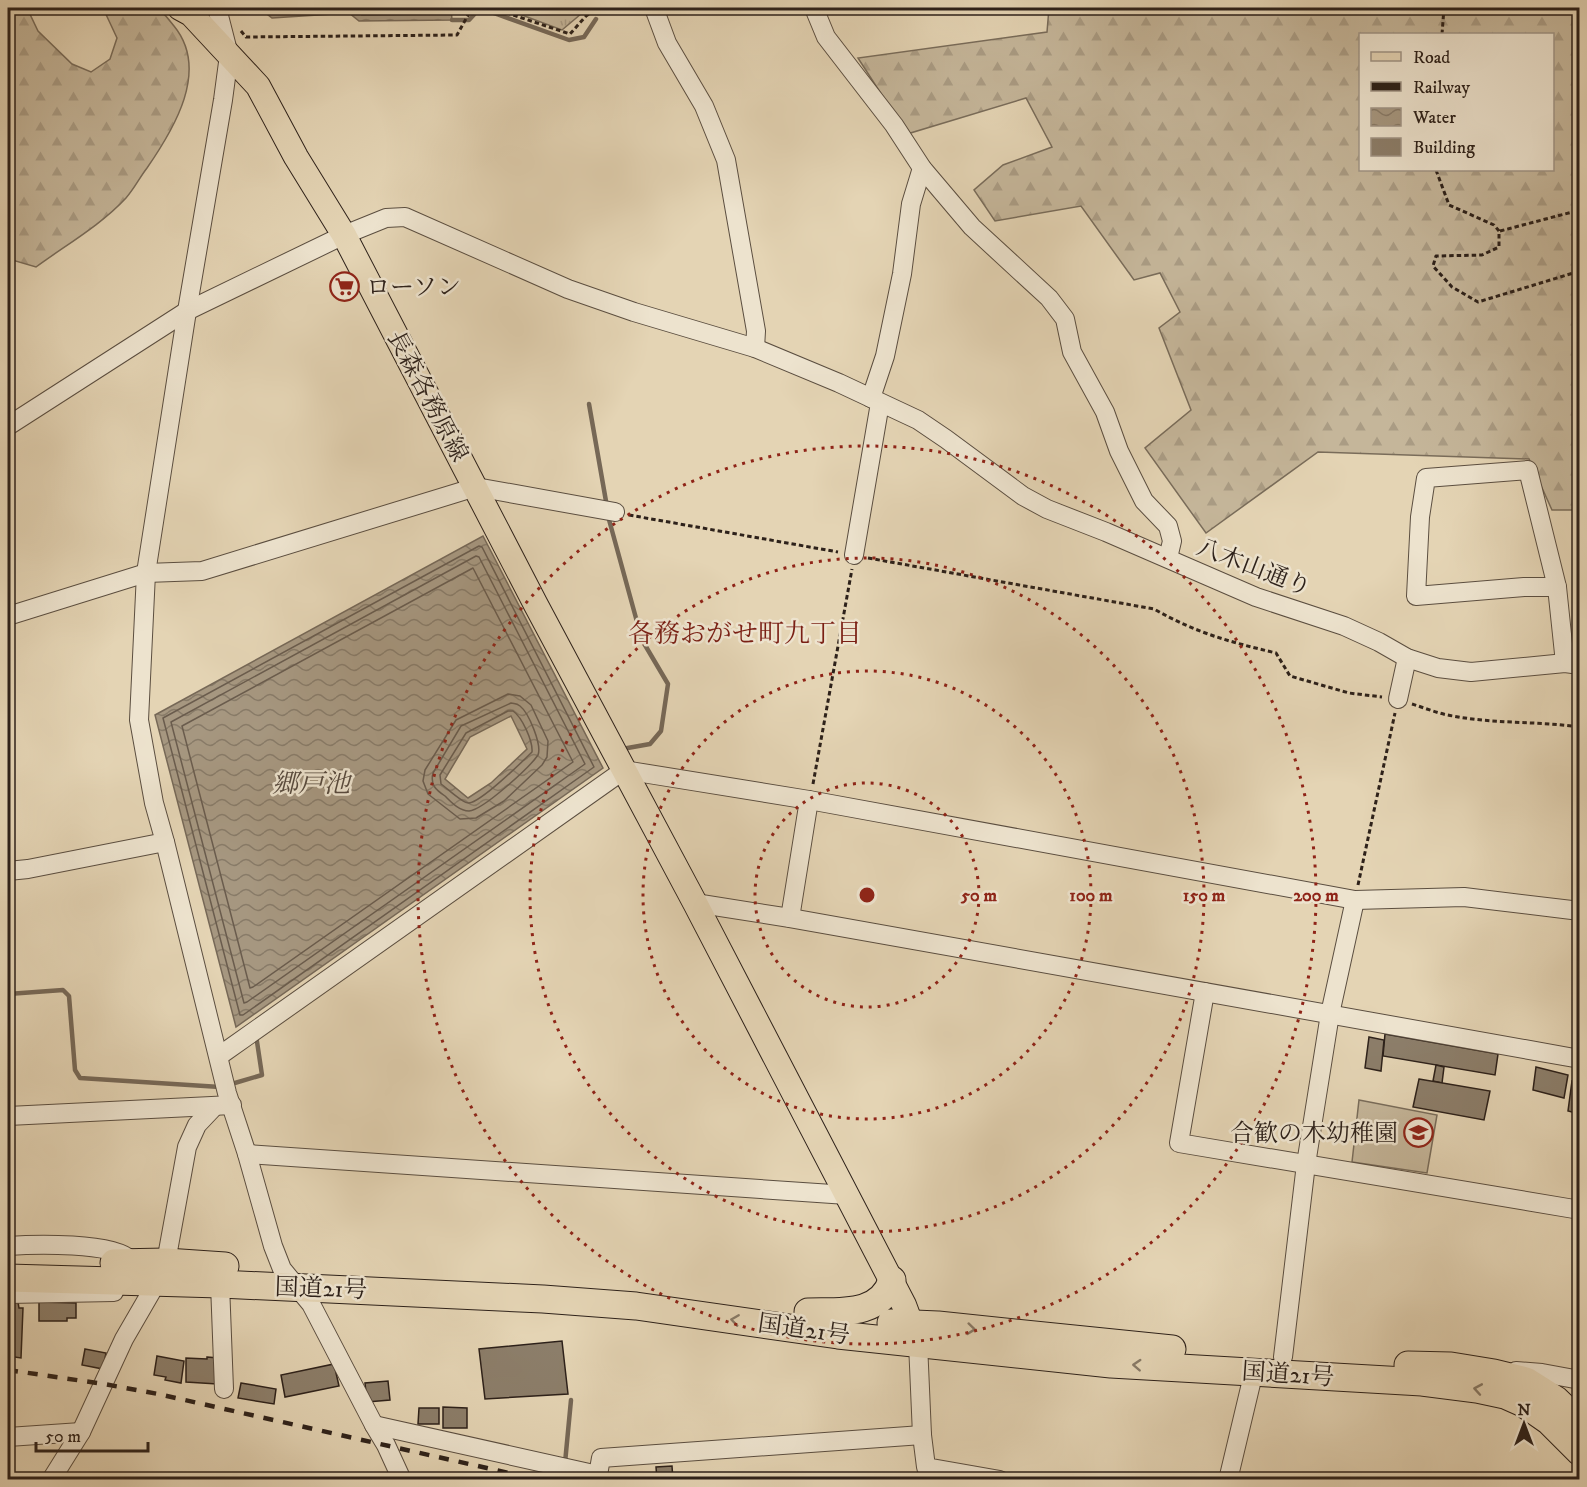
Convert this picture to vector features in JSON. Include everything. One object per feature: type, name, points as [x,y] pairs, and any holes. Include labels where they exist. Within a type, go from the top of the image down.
[{"type":"highway","name":"国道21号","points":[[8,1261],[135,1272],[291,1279],[575,1285],[667,1293],[808,1312],[915,1334],[1111,1364],[1422,1382],[1505,1395],[1523,1403],[1549,1421],[1580,1452]]},
{"type":"highway","name":"国道21号","points":[[8,1278],[135,1272],[220,1284],[291,1279],[636,1306],[838,1335],[915,1334],[938,1325],[1152,1348],[1451,1366],[1526,1381],[1556,1400],[1580,1425]]},
{"type":"highway","points":[[808,1312],[858,1310],[875,1304],[889,1288],[892,1280]]},
{"type":"main road","name":"長森各務原線","points":[[180,8],[191,14],[258,86],[296,157],[345,236],[368,284],[892,1280],[915,1334]]},
{"type":"street","points":[[654,8],[667,43],[704,106],[726,160],[756,331],[755,348]]},
{"type":"street","points":[[814,8],[826,37],[894,125],[922,168],[972,227],[1049,298],[1065,319],[1072,352],[1105,412],[1119,451],[1144,501],[1168,526],[1172,541],[1168,558]]},
{"type":"street","points":[[219,15],[229,55],[146,573],[139,720],[154,803],[220,1064],[273,1246],[291,1279],[311,1304],[402,1479]]},
{"type":"street","points":[[854,555],[875,400],[902,274],[911,204],[922,168]]},
{"type":"street","points":[[8,426],[187,311],[386,218],[405,217],[552,282],[634,312],[755,348],[875,400]]},
{"type":"street","name":"八木山通り","points":[[875,400],[918,420],[1023,496],[1039,505],[1256,597],[1344,626],[1407,658],[1438,668],[1471,672],[1572,664]]},
{"type":"street","points":[[1557,587],[1524,587],[1416,596],[1420,517],[1426,478],[1528,470],[1557,587],[1572,664]]},
{"type":"street","points":[[8,616],[146,573],[202,571],[476,487],[608,511]]},
{"type":"street","points":[[1398,699],[1407,658]]},
{"type":"street","points":[[220,1064],[245,1037],[617,757],[810,800],[1355,900],[1464,897],[1580,911]]},
{"type":"street","points":[[790,918],[810,800]]},
{"type":"street","points":[[8,871],[165,842]]},
{"type":"street","points":[[1283,1357],[1306,1164],[1330,1014],[1355,900]]},
{"type":"street","points":[[695,903],[1580,1059]]},
{"type":"street","points":[[1205,992],[1179,1143],[1580,1210]]},
{"type":"street","points":[[51,1479],[81,1432],[124,1339],[135,1272],[187,1147],[198,1125],[214,1107],[230,1099]]},
{"type":"street","points":[[8,1116],[214,1107]]},
{"type":"street","points":[[248,1154],[847,1195]]},
{"type":"street","points":[[8,1246],[93,1247],[126,1255],[135,1272]]},
{"type":"street","points":[[8,1294],[111,1294],[135,1272]]},
{"type":"street","points":[[220,1284],[224,1389]]},
{"type":"street","points":[[915,1334],[926,1467],[999,1479]]},
{"type":"street","points":[[1494,1373],[1509,1370],[1580,1380]]},
{"type":"street","points":[[1228,1479],[1254,1371]]},
{"type":"street","points":[[1549,1421],[1580,1425]]},
{"type":"street","points":[[374,1425],[598,1475],[601,1458],[922,1435]]},
{"type":"street","points":[[8,1437],[81,1432]]},
{"type":"path","points":[[219,15],[233,23],[246,37],[457,35],[472,8]]},
{"type":"path","points":[[492,8],[570,34],[586,16],[598,8]]},
{"type":"path","points":[[1442,33],[1444,8]]},
{"type":"path","points":[[1436,171],[1449,205],[1494,225],[1499,231],[1499,247],[1482,255],[1436,256],[1433,266],[1452,287],[1478,302],[1580,271]]},
{"type":"path","points":[[1499,231],[1580,210]]},
{"type":"path","points":[[608,511],[1154,609],[1181,624],[1220,639],[1276,653],[1290,676],[1349,693],[1398,699],[1450,716],[1495,722],[1543,722],[1580,727]]},
{"type":"path","points":[[810,800],[854,555]]},
{"type":"path","points":[[1355,900],[1398,699]]},
{"type":"green space","points":[[136,6],[157,9],[174,26],[184,43],[189,61],[184,99],[177,118],[132,191],[106,217],[36,267],[12,260],[8,247],[8,8],[27,8],[38,31],[72,64],[91,72],[110,59],[117,38],[103,8]]},
{"type":"green space","points":[[503,8],[588,8],[562,30]]},
{"type":"green space","points":[[1049,8],[1579,8],[1579,510],[1552,510],[1529,459],[1318,452],[1206,533],[1145,448],[1191,410],[1159,328],[1180,312],[1160,273],[1134,280],[1081,206],[995,221],[974,190],[1003,165],[1052,147],[1026,98],[907,134],[858,58],[1047,32]]},
{"type":"green space","points":[[1359,1100],[1437,1115],[1427,1173],[1352,1162]]},
{"type":"water","points":[[259,8],[451,8],[452,20],[359,21],[349,13],[272,18]]},
{"type":"water","name":"郷戸池","points":[[483,536],[603,768],[236,1027],[155,715]],"holes":[[[511,716],[527,749],[491,783],[468,798],[445,779],[470,737]]]},
{"type":"building","points":[[1385,1034],[1498,1054],[1495,1075],[1383,1056]]},
{"type":"building","points":[[1369,1037],[1384,1040],[1381,1071],[1365,1068]]},
{"type":"building","points":[[1436,1065],[1444,1067],[1442,1083],[1433,1081]]},
{"type":"building","points":[[1536,1067],[1568,1075],[1564,1098],[1533,1090]]},
{"type":"building","points":[[1419,1079],[1490,1091],[1484,1120],[1413,1107]]},
{"type":"building","points":[[1572,1081],[1580,1083],[1580,1114],[1568,1111]]},
{"type":"building","points":[[11,1302],[18,1302],[19,1308],[23,1308],[21,1358],[8,1356],[8,1308],[11,1308]]},
{"type":"building","points":[[39,1302],[76,1303],[76,1318],[67,1318],[67,1321],[39,1321]]},
{"type":"building","points":[[562,1341],[568,1394],[485,1399],[479,1349]]},
{"type":"building","points":[[85,1349],[106,1353],[103,1369],[82,1365]]},
{"type":"building","points":[[157,1356],[184,1361],[181,1383],[154,1375]]},
{"type":"building","points":[[207,1357],[218,1358],[217,1384],[186,1382],[186,1358],[207,1359]]},
{"type":"building","points":[[334,1364],[339,1386],[285,1397],[281,1375]]},
{"type":"building","points":[[388,1381],[390,1400],[367,1402],[365,1383]]},
{"type":"building","points":[[241,1383],[276,1389],[274,1404],[238,1398]]},
{"type":"building","points":[[443,1407],[467,1408],[467,1428],[443,1428]]},
{"type":"building","points":[[419,1408],[439,1408],[439,1424],[418,1424]]},
{"type":"building","points":[[672,1466],[673,1480],[657,1480],[656,1467]]},
{"type":"building","points":[[700,1473],[720,1473],[720,1480],[700,1480]]},
{"type":"waterway","points":[[452,20],[469,20],[480,8],[569,40],[584,37],[596,19]]},
{"type":"waterway","points":[[589,404],[607,507]]},
{"type":"waterway","points":[[608,516],[642,640],[668,684],[661,731],[650,744],[622,749]]},
{"type":"waterway","points":[[8,994],[63,990],[69,996],[75,1070],[80,1078],[220,1087]]},
{"type":"waterway","points":[[228,1085],[262,1075],[256,1035]]},
{"type":"waterway","points":[[565,1463],[571,1400]]},
{"type":"railway","points":[[8,1370],[158,1394],[540,1480]]},
{"type":"place","name":"ローソン","points":[[345,287]]},
{"type":"place","name":"合歓の木幼稚園","points":[[1419,1133]]},
{"type":"district","name":"各務おがせ町九丁目","points":[[745,633]]}]
